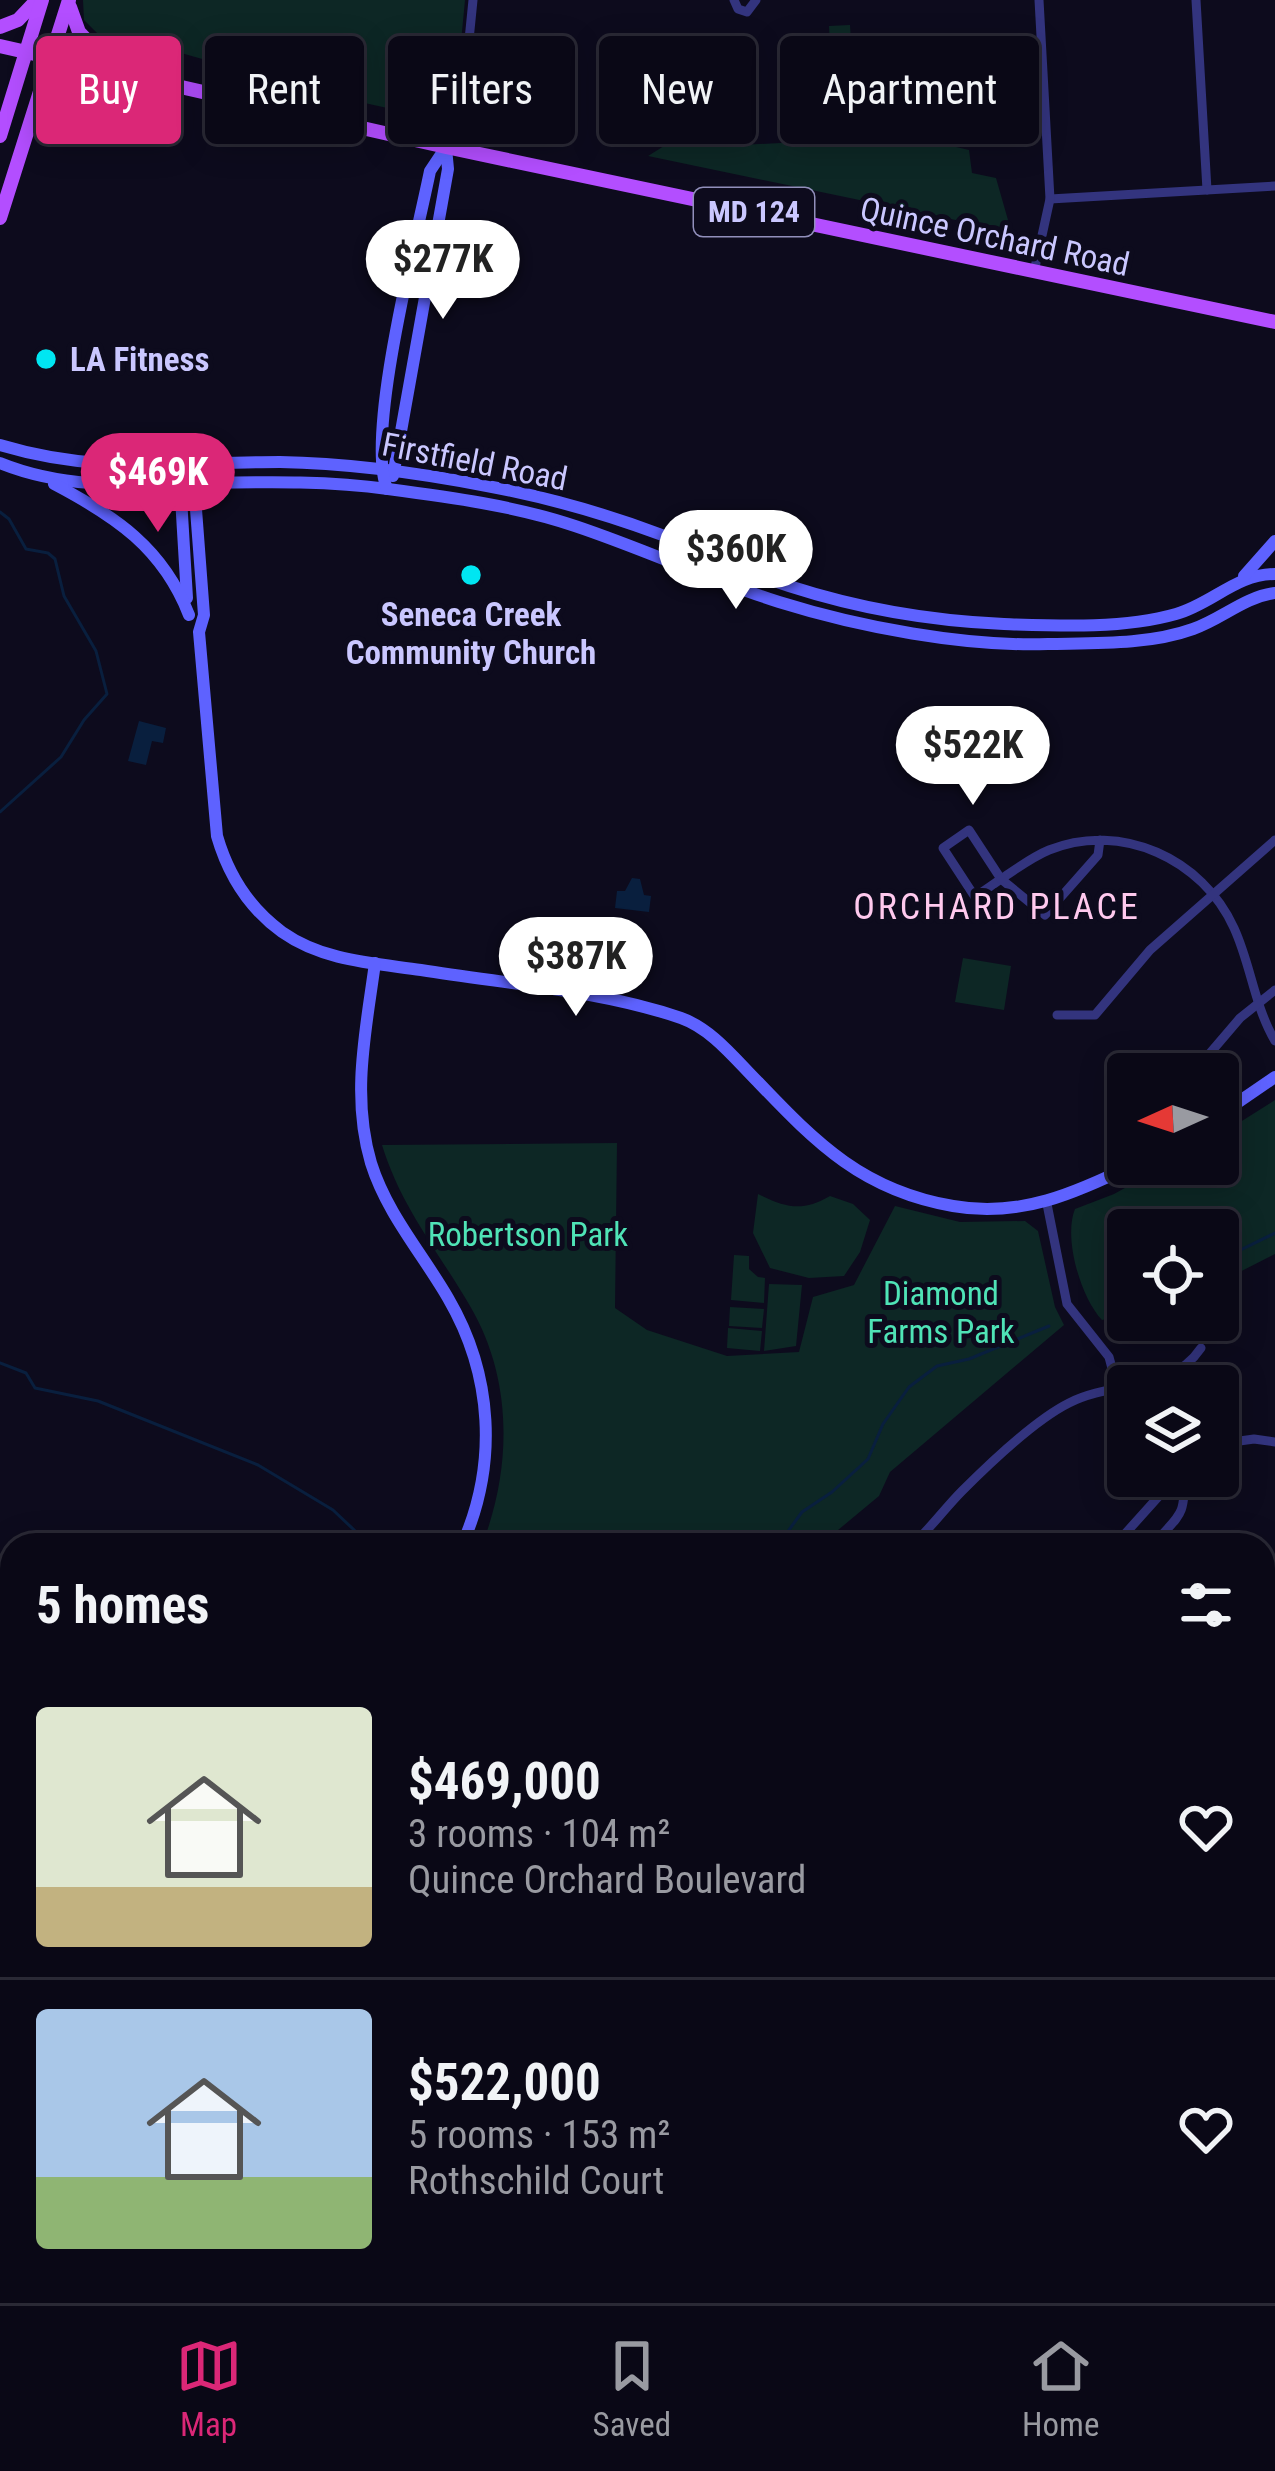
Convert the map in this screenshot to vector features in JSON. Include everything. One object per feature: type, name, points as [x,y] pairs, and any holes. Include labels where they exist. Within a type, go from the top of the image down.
[{"type":"main road","points":[[0,28],[19,20],[39,0]]},
{"type":"main road","points":[[1,131],[39,0]]},
{"type":"main road","points":[[59,36],[70,0]]},
{"type":"main road","points":[[70,0],[83,36]]},
{"type":"main road","name":"Quince Orchard Road","points":[[0,46],[36,53]]},
{"type":"main road","points":[[0,85],[1,131]]},
{"type":"main road","name":"Quince Orchard Road","points":[[181,85],[446,147],[1275,322]]},
{"type":"main road","points":[[0,218],[36,109]]},
{"type":"street","points":[[387,489],[395,472],[448,169],[446,147],[470,40],[472,0]]},
{"type":"street","points":[[734,0],[738,9],[747,12],[756,0]]},
{"type":"street","points":[[1034,272],[1050,199],[1040,0]]},
{"type":"street","points":[[1196,0],[1207,190]]},
{"type":"street","points":[[387,489],[379,469],[401,310],[430,171],[446,147]]},
{"type":"street","points":[[1050,199],[1275,187]]},
{"type":"street","name":"Firstfield Road","points":[[0,445],[83,464],[283,462],[379,469],[488,486],[660,534],[786,585],[847,601],[971,621],[1041,624],[1164,617],[1206,603],[1240,579],[1275,574]]},
{"type":"street","name":"Firstfield Road","points":[[0,463],[43,478],[105,485],[315,483],[387,489],[563,522],[786,604],[916,633],[1045,644],[1132,640],[1189,630],[1249,599],[1275,593]]},
{"type":"street","points":[[187,465],[194,483],[203,615],[199,632],[217,836],[224,860],[247,898],[282,932],[325,954],[606,1000],[680,1018],[716,1040],[826,1152],[886,1187],[951,1206],[980,1209],[1047,1204],[1107,1177]]},
{"type":"street","points":[[187,465],[179,484],[188,615]]},
{"type":"street","points":[[43,478],[107,512],[147,544],[173,580],[199,632]]},
{"type":"street","points":[[1240,579],[1275,541]]},
{"type":"street","points":[[1100,841],[1098,855],[1045,915],[1001,879],[969,830],[943,848],[976,897],[1001,879],[1047,851],[1100,841],[1137,845],[1162,854],[1196,874],[1213,891],[1235,930],[1257,1006],[1275,1041]]},
{"type":"street","points":[[1057,1015],[1095,1016],[1150,950],[1275,840]]},
{"type":"street","points":[[375,963],[360,1072],[366,1143],[392,1211],[467,1335],[484,1394],[487,1440],[482,1488],[466,1533]]},
{"type":"street","points":[[1210,1053],[1240,1018],[1275,990]]},
{"type":"street","points":[[1239,1102],[1275,1077]]},
{"type":"street","points":[[1047,1204],[1067,1304],[1111,1365]]},
{"type":"street","points":[[1190,1365],[1201,1348]]},
{"type":"street","points":[[923,1533],[961,1491],[1048,1416],[1107,1390]]},
{"type":"street","points":[[1239,1441],[1275,1439]]},
{"type":"street","points":[[1126,1533],[1161,1497]]},
{"type":"street","points":[[1163,1533],[1185,1508],[1184,1497]]},
{"type":"green space","points":[[83,0],[465,0],[462,36],[388,36],[388,108],[364,103],[364,36],[205,36],[205,60],[181,53],[181,36],[100,36],[84,20]]},
{"type":"green space","points":[[850,25],[851,36],[829,36],[829,26]]},
{"type":"green space","points":[[667,144],[943,144],[969,150],[972,173],[996,178],[1008,220],[999,229],[648,156]]},
{"type":"green space","points":[[963,958],[1011,966],[1004,1010],[955,1002]]},
{"type":"green space","points":[[1275,1100],[1275,1254],[1239,1272],[1239,1209],[1107,1209],[1107,1319],[1102,1320],[1076,1267],[1071,1235],[1075,1209],[1130,1185],[1239,1185],[1239,1123]]},
{"type":"green space","points":[[617,1143],[615,1308],[647,1330],[727,1356],[799,1352],[813,1297],[854,1285],[895,1206],[960,1222],[1025,1221],[1038,1231],[1055,1307],[1064,1325],[890,1472],[879,1496],[834,1533],[486,1533],[503,1455],[501,1393],[494,1363],[470,1306],[410,1209],[382,1145]]},
{"type":"green space","points":[[758,1194],[794,1206],[830,1196],[853,1204],[870,1220],[860,1252],[844,1276],[809,1278],[770,1268],[753,1233]]},
{"type":"green space","points":[[734,1255],[749,1256],[749,1269],[765,1278],[764,1303],[731,1300]]},
{"type":"green space","points":[[769,1284],[802,1285],[796,1346],[764,1351]]},
{"type":"green space","points":[[730,1307],[764,1309],[762,1328],[729,1326]]},
{"type":"green space","points":[[728,1328],[762,1331],[760,1351],[727,1348]]},
{"type":"water","points":[[139,721],[166,728],[163,743],[152,741],[146,765],[128,761]]},
{"type":"water","points":[[632,878],[640,879],[644,895],[651,896],[649,912],[615,908],[617,891],[625,891]]},
{"type":"waterway","points":[[0,512],[26,549],[55,559],[64,596],[96,651],[107,694],[61,757],[0,812]]},
{"type":"waterway","points":[[1239,1251],[1275,1233]]},
{"type":"waterway","points":[[787,1533],[802,1512],[868,1459],[883,1424],[909,1387],[937,1366],[969,1359],[1049,1326]]},
{"type":"waterway","points":[[0,1363],[26,1373],[35,1388],[98,1401],[258,1465],[333,1510],[357,1533]]},
{"type":"place","name":"LA Fitness","points":[[46,359]]},
{"type":"place","name":"Seneca Creek Community Church","points":[[471,575]]},
{"type":"district","name":"ORCHARD PLACE","points":[[997,906]]},
{"type":"park label","name":"Robertson Park","points":[[528,1234]]},
{"type":"park label","name":"Diamond Farms Park","points":[[941,1312]]}]
